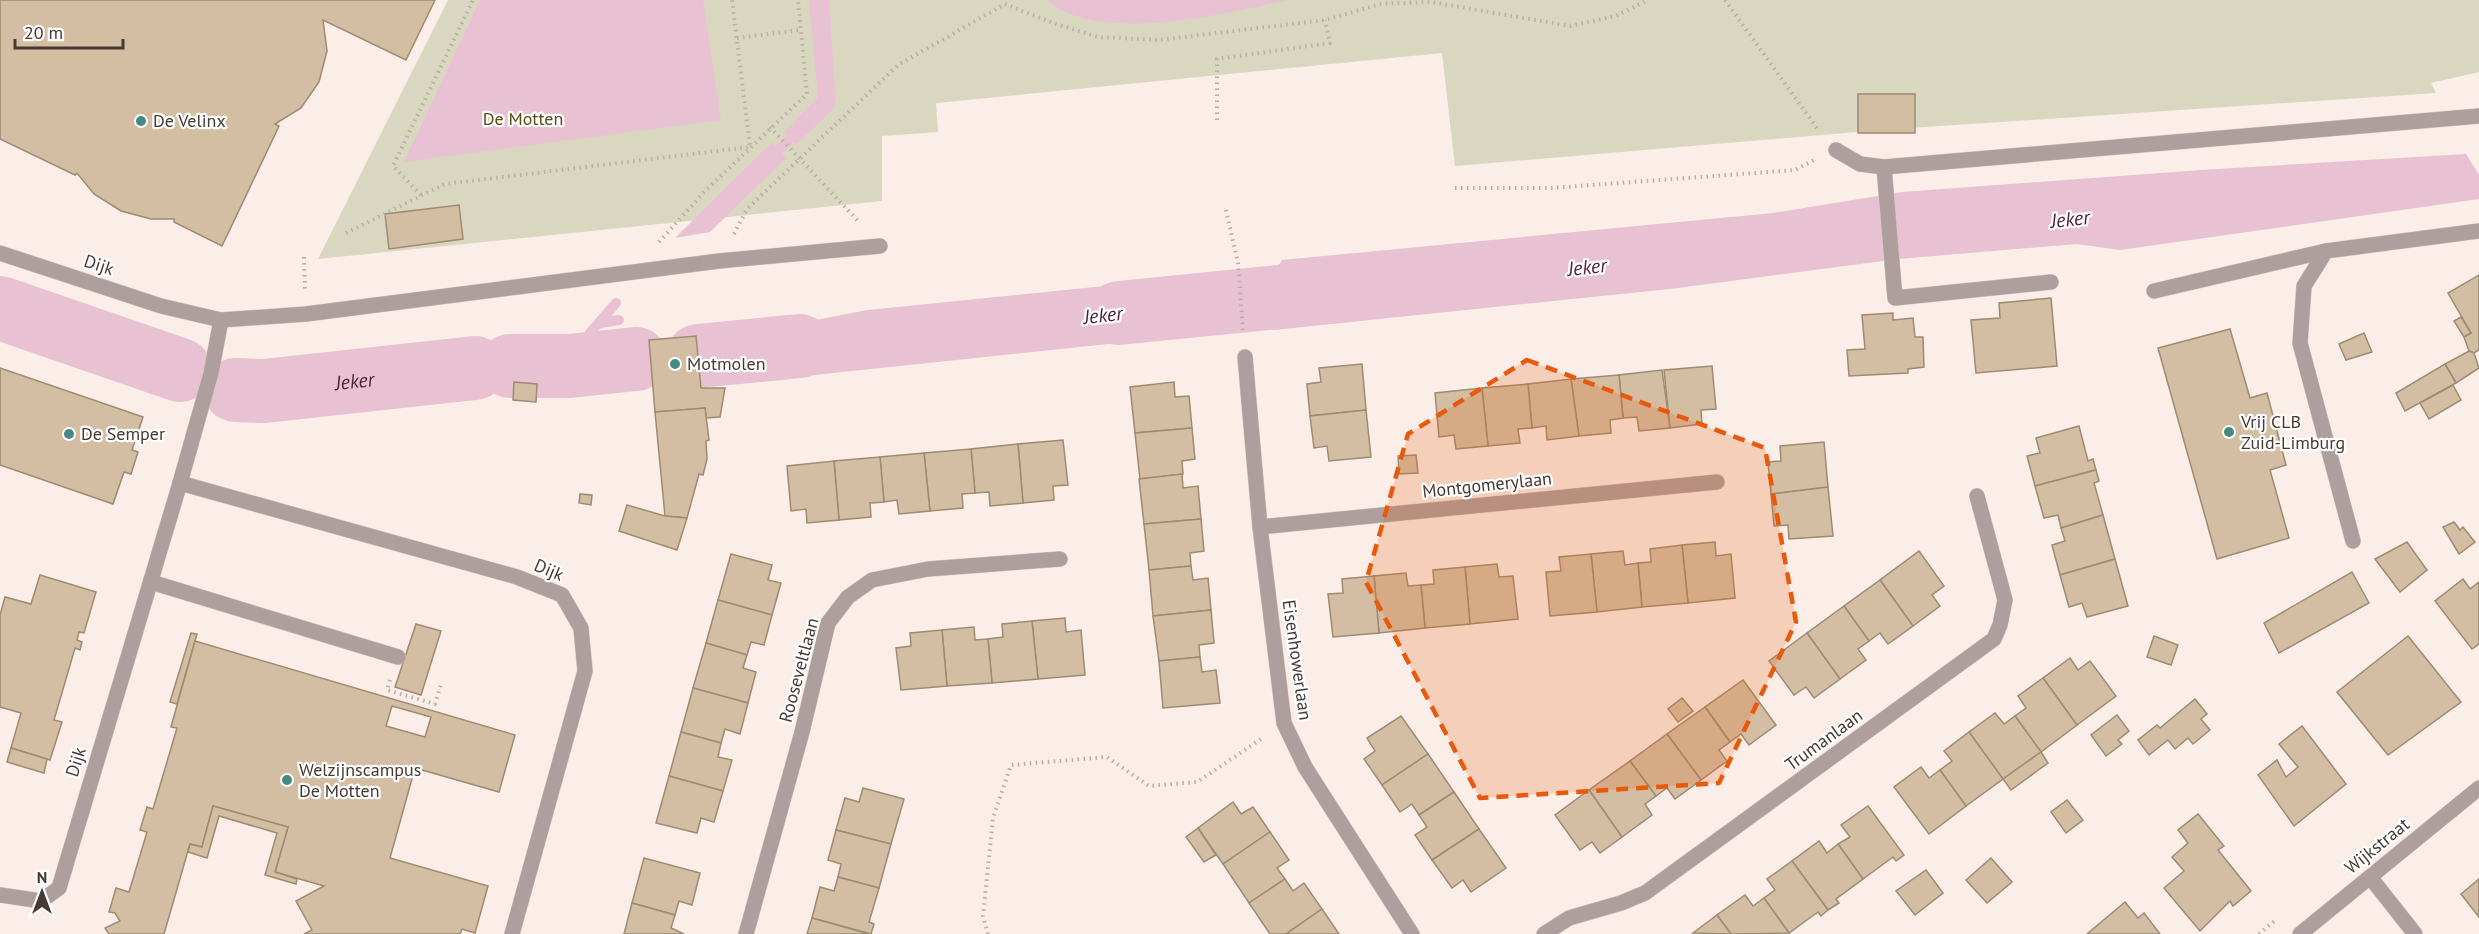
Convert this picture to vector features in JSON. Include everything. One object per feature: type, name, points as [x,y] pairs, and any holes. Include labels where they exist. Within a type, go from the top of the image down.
[{"type":"street","points":[[1836,150],[1860,164],[1884,166],[2462,115],[2479,116]]},
{"type":"street","points":[[1884,166],[1895,298],[2051,282]]},
{"type":"street","points":[[2154,291],[2326,251],[2479,231]]},
{"type":"street","name":"Dijk","points":[[0,253],[161,306],[221,321],[306,314],[719,261],[880,246]]},
{"type":"street","points":[[2326,251],[2304,286],[2300,343],[2353,541]]},
{"type":"street","name":"Dijk","points":[[0,895],[41,901],[58,888],[180,483],[211,373],[221,321]]},
{"type":"street","name":"Eisenhowerlaan","points":[[1245,357],[1260,527],[1284,723],[1305,767],[1412,934]]},
{"type":"street","name":"Montgomerylaan","points":[[1260,527],[1717,482]]},
{"type":"street","name":"Dijk","points":[[180,483],[517,577],[562,595],[581,628],[585,670],[512,934]]},
{"type":"street","name":"Trumanlaan","points":[[1544,934],[1569,918],[1645,893],[1994,639],[2000,625],[2005,600],[1977,496]]},
{"type":"street","name":"Rooseveltlaan","points":[[746,934],[802,732],[828,623],[848,597],[872,580],[928,569],[1060,559]]},
{"type":"street","points":[[151,582],[398,657]]},
{"type":"street","name":"Wijkstraat","points":[[2300,934],[2479,788]]},
{"type":"street","points":[[2370,877],[2415,934]]},
{"type":"path","points":[[421,195],[393,166],[473,0]]},
{"type":"path","points":[[732,0],[750,147]]},
{"type":"path","points":[[630,274],[705,191],[807,94],[798,0]]},
{"type":"path","points":[[719,261],[747,209],[898,65],[1005,2],[1053,23],[1098,37],[1159,40],[1325,20],[1381,4],[1431,2],[1570,26],[1616,16],[1648,0]]},
{"type":"path","points":[[1455,188],[1551,188],[1795,170],[1836,150],[1813,123],[1725,0]]},
{"type":"path","points":[[1217,120],[1217,59],[1330,43],[1325,20]]},
{"type":"path","points":[[736,38],[800,30]]},
{"type":"path","points":[[770,128],[848,207],[880,246]]},
{"type":"path","points":[[346,233],[445,184],[750,147]]},
{"type":"path","points":[[1226,210],[1238,263],[1245,357]]},
{"type":"path","points":[[398,657],[387,690],[435,704],[441,684]]},
{"type":"path","points":[[988,934],[983,916],[993,818],[1011,765],[1107,757],[1149,786],[1197,782],[1284,723]]},
{"type":"highlighted area","points":[[1527,360],[1765,448],[1796,622],[1719,783],[1480,798],[1366,582],[1408,434]]},
{"type":"green space","name":"De Motten","points":[[448,0],[2479,0],[2479,72],[2431,83],[2436,93],[1880,130],[1455,166],[1442,53],[936,103],[938,132],[882,136],[882,201],[318,259]]},
{"type":"water","points":[[480,0],[703,0],[721,120],[404,162]]},
{"type":"water","points":[[809,0],[829,0],[836,106],[796,145],[785,132],[818,97]]},
{"type":"water","points":[[1047,0],[1288,0],[1198,18],[1130,24],[1098,21],[1070,14]]},
{"type":"water","points":[[772,142],[786,158],[710,232],[675,238]]},
{"type":"water","points":[[2466,154],[2479,175],[2479,199],[2120,250],[2077,244],[1898,259],[1670,289],[1273,330],[1267,283],[1282,260],[1773,213],[1902,192],[2201,170]]},
{"type":"water","points":[[1203,276],[1212,333],[711,386],[711,340],[868,310]]},
{"type":"building","name":"De Velinx","points":[[0,0],[435,0],[406,60],[323,20],[327,51],[319,82],[301,108],[275,124],[279,126],[222,246],[174,222],[174,219],[151,219],[121,211],[94,194],[77,173],[75,175],[0,139]]},
{"type":"building","points":[[1858,94],[1915,94],[1915,133],[1858,133]]},
{"type":"building","points":[[459,205],[463,239],[389,249],[385,214]]},
{"type":"building","points":[[2479,275],[2479,350],[2474,353],[2469,351],[2464,337],[2471,333],[2448,293]]},
{"type":"building","points":[[2051,298],[2057,366],[1976,373],[1971,320],[2000,318],[1999,303]]},
{"type":"building","points":[[1893,313],[1893,320],[1913,318],[1915,337],[1923,337],[1924,367],[1908,369],[1908,373],[1849,376],[1847,350],[1865,349],[1862,315]]},
{"type":"building","points":[[2461,317],[2471,333],[2464,337],[2454,321]]},
{"type":"building","name":"Vrij CLB Zuid-Limburg","points":[[2230,329],[2250,398],[2267,393],[2286,465],[2270,470],[2289,538],[2217,559],[2158,348]]},
{"type":"building","points":[[2364,333],[2372,352],[2346,360],[2339,344]]},
{"type":"building","name":"Motmolen","points":[[696,336],[701,388],[725,388],[720,417],[706,418],[705,408],[655,412],[649,340]]},
{"type":"building","points":[[2469,351],[2474,353],[2479,368],[2456,383],[2445,364]]},
{"type":"building","points":[[1362,364],[1366,410],[1310,416],[1307,384],[1321,382],[1319,368]]},
{"type":"building","points":[[2445,364],[2456,383],[2405,411],[2396,393]]},
{"type":"building","points":[[1712,366],[1716,409],[1701,410],[1702,424],[1670,428],[1664,370]]},
{"type":"building","name":"De Semper","points":[[0,368],[143,417],[132,450],[138,452],[131,474],[124,472],[113,504],[0,465]]},
{"type":"building","points":[[1662,370],[1670,428],[1639,431],[1637,417],[1623,418],[1619,375]]},
{"type":"building","points":[[1619,375],[1623,418],[1610,420],[1611,433],[1579,436],[1571,379]]},
{"type":"building","points":[[1571,379],[1579,436],[1547,440],[1546,426],[1532,428],[1528,384]]},
{"type":"building","points":[[514,382],[537,384],[536,402],[513,400]]},
{"type":"building","points":[[1174,382],[1175,397],[1189,396],[1192,428],[1135,433],[1130,387]]},
{"type":"building","points":[[1528,384],[1532,428],[1518,429],[1520,443],[1488,446],[1482,388]]},
{"type":"building","points":[[2453,385],[2461,400],[2429,419],[2420,403]]},
{"type":"building","points":[[1482,388],[1488,446],[1456,449],[1454,435],[1439,437],[1435,393]]},
{"type":"building","points":[[705,408],[709,440],[706,441],[707,459],[703,475],[699,474],[687,518],[665,516],[655,412]]},
{"type":"building","points":[[1366,410],[1371,457],[1329,461],[1327,446],[1314,448],[1310,416]]},
{"type":"building","points":[[2079,426],[2088,461],[2093,459],[2096,470],[2035,486],[2027,456],[2040,453],[2036,438]]},
{"type":"building","points":[[1192,428],[1195,459],[1182,461],[1183,474],[1140,479],[1135,433]]},
{"type":"building","points":[[1063,440],[1068,485],[1053,486],[1054,500],[1023,503],[1018,444]]},
{"type":"building","points":[[1824,442],[1828,487],[1771,494],[1768,462],[1781,461],[1780,446]]},
{"type":"building","points":[[1018,444],[1023,503],[990,506],[989,492],[975,493],[971,449]]},
{"type":"building","points":[[971,449],[975,493],[962,494],[963,508],[930,511],[924,453]]},
{"type":"building","points":[[924,453],[930,511],[899,514],[897,500],[884,502],[880,457]]},
{"type":"building","points":[[1416,455],[1418,473],[1399,474],[1398,456]]},
{"type":"building","points":[[880,457],[884,502],[870,503],[871,517],[839,520],[834,461]]},
{"type":"building","points":[[834,461],[839,520],[807,523],[806,509],[791,511],[787,466]]},
{"type":"building","points":[[2096,470],[2099,481],[2094,483],[2103,515],[2061,528],[2058,515],[2044,518],[2035,486]]},
{"type":"building","points":[[1182,474],[1183,488],[1198,486],[1201,519],[1144,524],[1139,479]]},
{"type":"building","points":[[1828,487],[1833,536],[1789,539],[1788,525],[1774,526],[1771,494]]},
{"type":"building","points":[[580,494],[592,495],[591,505],[579,503]]},
{"type":"building","points":[[627,505],[665,516],[687,518],[677,550],[619,531]]},
{"type":"building","points":[[2103,515],[2115,559],[2060,575],[2052,545],[2065,541],[2061,528]]},
{"type":"building","points":[[1201,519],[1204,551],[1190,553],[1191,566],[1149,570],[1144,524]]},
{"type":"building","points":[[2454,522],[2460,530],[2463,527],[2475,542],[2459,554],[2443,527]]},
{"type":"building","points":[[1715,542],[1716,556],[1731,554],[1735,598],[1688,603],[1682,545]]},
{"type":"building","points":[[2407,542],[2427,570],[2400,592],[2375,559]]},
{"type":"building","points":[[1682,545],[1688,603],[1642,607],[1638,563],[1651,562],[1650,549]]},
{"type":"building","points":[[1623,551],[1625,565],[1638,563],[1642,607],[1597,612],[1591,554]]},
{"type":"building","points":[[1919,551],[1944,586],[1932,595],[1940,606],[1913,626],[1880,580]]},
{"type":"building","points":[[731,554],[772,565],[768,580],[781,583],[772,615],[718,600]]},
{"type":"building","points":[[1591,554],[1597,612],[1550,616],[1546,572],[1561,571],[1559,557]]},
{"type":"building","points":[[2115,559],[2128,606],[2087,617],[2082,603],[2069,607],[2060,575]]},
{"type":"building","points":[[1497,564],[1499,577],[1513,576],[1518,619],[1470,624],[1465,567]]},
{"type":"building","points":[[1191,566],[1193,580],[1208,578],[1211,610],[1153,616],[1149,570]]},
{"type":"building","points":[[1465,567],[1470,624],[1425,628],[1421,585],[1434,584],[1433,570]]},
{"type":"building","points":[[2352,572],[2369,603],[2279,653],[2264,623]]},
{"type":"building","points":[[1406,573],[1408,586],[1421,585],[1425,628],[1379,633],[1374,576]]},
{"type":"building","points":[[40,575],[96,592],[84,633],[79,632],[77,640],[82,642],[80,650],[75,648],[54,720],[62,722],[50,760],[11,748],[21,713],[0,707],[0,615],[5,597],[31,604]]},
{"type":"building","points":[[1374,576],[1379,633],[1333,637],[1328,594],[1343,593],[1342,579]]},
{"type":"building","points":[[2463,579],[2470,589],[2479,582],[2479,644],[2472,649],[2435,601]]},
{"type":"building","points":[[1880,580],[1913,626],[1888,644],[1880,633],[1869,641],[1844,606]]},
{"type":"building","points":[[718,600],[772,615],[764,645],[751,642],[747,655],[706,643]]},
{"type":"building","points":[[1844,606],[1869,641],[1858,649],[1866,660],[1840,679],[1807,633]]},
{"type":"building","points":[[1211,610],[1214,643],[1199,645],[1200,657],[1159,661],[1153,616]]},
{"type":"building","points":[[1065,618],[1066,632],[1081,630],[1085,675],[1038,679],[1032,621]]},
{"type":"building","points":[[1032,621],[1038,679],[992,683],[988,639],[1003,637],[1002,624]]},
{"type":"building","points":[[416,624],[441,631],[421,695],[395,687]]},
{"type":"building","points":[[974,627],[975,640],[988,639],[992,683],[947,686],[942,630]]},
{"type":"building","points":[[942,630],[947,686],[901,690],[896,648],[911,646],[910,633]]},
{"type":"building","points":[[191,633],[197,634],[177,704],[170,702]]},
{"type":"building","points":[[1807,633],[1840,679],[1814,698],[1806,687],[1794,695],[1769,661]]},
{"type":"building","points":[[2154,636],[2178,645],[2171,665],[2147,657]]},
{"type":"building","points":[[2408,636],[2461,702],[2388,755],[2337,692]]},
{"type":"building","name":"Welzijnscampus De Motten","points":[[195,641],[515,735],[499,792],[415,768],[390,858],[488,886],[475,933],[462,929],[460,934],[304,934],[312,930],[296,901],[324,886],[275,872],[288,827],[213,806],[202,847],[190,844],[164,934],[109,934],[105,928],[120,921],[115,913],[109,912],[116,888],[129,892],[147,832],[140,830],[147,807],[153,809],[177,728],[171,727]],"holes":[[[392,706],[431,717],[425,737],[386,726]]]},
{"type":"building","points":[[706,643],[747,655],[743,668],[756,672],[748,703],[693,688]]},
{"type":"building","points":[[1200,657],[1202,672],[1216,670],[1220,703],[1163,708],[1159,661]]},
{"type":"building","points":[[2070,658],[2078,670],[2090,661],[2116,696],[2077,725],[2043,678]]},
{"type":"building","points":[[2043,678],[2077,725],[2041,752],[2015,716],[2026,708],[2018,696]]},
{"type":"building","points":[[1743,680],[1776,725],[1749,745],[1741,734],[1730,742],[1705,707]]},
{"type":"building","points":[[693,688],[748,703],[740,734],[725,729],[721,743],[681,732]]},
{"type":"building","points":[[1682,698],[1693,711],[1678,722],[1668,709]]},
{"type":"building","points":[[2195,699],[2207,714],[2201,719],[2210,730],[2193,744],[2188,738],[2175,749],[2168,740],[2149,755],[2138,740],[2157,725],[2160,728]]},
{"type":"building","points":[[1705,707],[1730,742],[1719,750],[1727,761],[1701,780],[1667,734]]},
{"type":"building","points":[[1995,713],[2004,724],[2015,716],[2041,752],[2003,779],[1969,732]]},
{"type":"building","points":[[2117,715],[2129,731],[2118,740],[2122,744],[2106,756],[2091,735]]},
{"type":"building","points":[[1401,716],[1428,754],[1382,785],[1364,759],[1375,751],[1367,738]]},
{"type":"building","points":[[2302,726],[2346,784],[2294,826],[2258,775],[2277,760],[2286,777],[2298,767],[2279,744]]},
{"type":"building","points":[[681,732],[721,743],[718,757],[732,760],[723,791],[669,776]]},
{"type":"building","points":[[1969,732],[2003,779],[1966,806],[1940,770],[1952,761],[1944,751]]},
{"type":"building","points":[[1667,734],[1701,780],[1675,799],[1667,788],[1656,796],[1630,761]]},
{"type":"building","points":[[11,748],[47,759],[44,773],[7,762]]},
{"type":"building","points":[[2041,752],[2048,763],[2011,790],[2003,779]]},
{"type":"building","points":[[1428,754],[1454,792],[1419,815],[1412,804],[1400,812],[1382,785]]},
{"type":"building","points":[[1630,761],[1656,796],[1645,804],[1652,815],[1622,837],[1589,790]]},
{"type":"building","points":[[1921,767],[1929,778],[1940,770],[1966,806],[1929,834],[1894,787]]},
{"type":"building","points":[[669,776],[723,791],[714,822],[701,818],[697,833],[656,823]]},
{"type":"building","points":[[863,788],[904,799],[891,844],[836,830],[845,798],[859,802]]},
{"type":"building","points":[[1589,790],[1622,837],[1600,853],[1592,842],[1580,850],[1555,815]]},
{"type":"building","points":[[1454,792],[1479,829],[1432,860],[1415,835],[1427,827],[1419,815]]},
{"type":"building","points":[[2067,800],[2083,820],[2066,833],[2051,812]]},
{"type":"building","points":[[1233,802],[1241,814],[1253,807],[1270,832],[1223,864],[1198,828]]},
{"type":"building","points":[[213,806],[288,827],[275,872],[297,879],[296,884],[265,875],[277,833],[219,816],[207,858],[188,852],[190,844],[202,847]]},
{"type":"building","points":[[1868,806],[1904,855],[1896,861],[1893,857],[1863,879],[1838,844],[1850,837],[1841,825]]},
{"type":"building","points":[[2198,814],[2224,846],[2218,850],[2251,891],[2233,906],[2230,901],[2200,931],[2164,888],[2184,871],[2172,857],[2188,843],[2178,830]]},
{"type":"building","points":[[1198,828],[1216,855],[1204,862],[1186,837]]},
{"type":"building","points":[[1479,829],[1506,868],[1471,892],[1463,880],[1452,888],[1432,860]]},
{"type":"building","points":[[836,830],[891,844],[879,888],[838,877],[841,864],[828,860]]},
{"type":"building","points":[[1270,832],[1289,860],[1277,868],[1285,879],[1249,903],[1223,864]]},
{"type":"building","points":[[1819,841],[1827,853],[1838,844],[1863,879],[1836,899],[1839,903],[1828,910],[1792,861]]},
{"type":"building","points":[[644,858],[700,873],[692,905],[679,901],[675,915],[632,903]]},
{"type":"building","points":[[1991,858],[2012,882],[1987,903],[1966,880]]},
{"type":"building","points":[[1792,861],[1828,910],[1821,916],[1818,912],[1789,933],[1764,898],[1775,890],[1767,879]]},
{"type":"building","points":[[1926,870],[1943,893],[1915,915],[1896,891]]},
{"type":"building","points":[[838,877],[879,888],[869,922],[874,924],[871,934],[812,918],[820,887],[834,891]]},
{"type":"building","points":[[1285,879],[1293,891],[1304,883],[1322,909],[1286,934],[1270,934],[1249,903]]},
{"type":"building","points":[[2479,879],[2479,917],[2461,894]]},
{"type":"building","points":[[1745,895],[1753,906],[1764,898],[1789,933],[1731,934],[1717,915]]},
{"type":"building","points":[[2125,902],[2138,918],[2144,913],[2160,934],[2087,934]]},
{"type":"building","points":[[632,903],[675,915],[671,928],[684,934],[624,934]]},
{"type":"building","points":[[1322,909],[1339,934],[1286,934]]},
{"type":"building","points":[[1717,915],[1731,934],[1693,933]]},
{"type":"building","points":[[812,918],[869,934],[807,934]]},
{"type":"waterway","points":[[769,159],[801,128]]},
{"type":"waterway","name":"Jeker","points":[[1119,313],[1358,289]]},
{"type":"waterway","points":[[569,366],[590,333],[616,303]]},
{"type":"waterway","name":"Jeker","points":[[0,308],[180,370]]},
{"type":"waterway","points":[[600,323],[619,320]]},
{"type":"waterway","name":"Jeker","points":[[698,356],[800,346]]},
{"type":"waterway","name":"Jeker","points":[[510,366],[569,366],[636,359]]},
{"type":"waterway","name":"Jeker","points":[[235,390],[264,391],[475,368]]},
{"type":"place","name":"De Velinx","points":[[141,121]]},
{"type":"place","name":"Motmolen","points":[[675,364]]},
{"type":"place","name":"Vrij CLB Zuid-Limburg","points":[[2229,432]]},
{"type":"place","name":"De Semper","points":[[69,434]]},
{"type":"place","name":"Welzijnscampus De Motten","points":[[287,780]]}]
